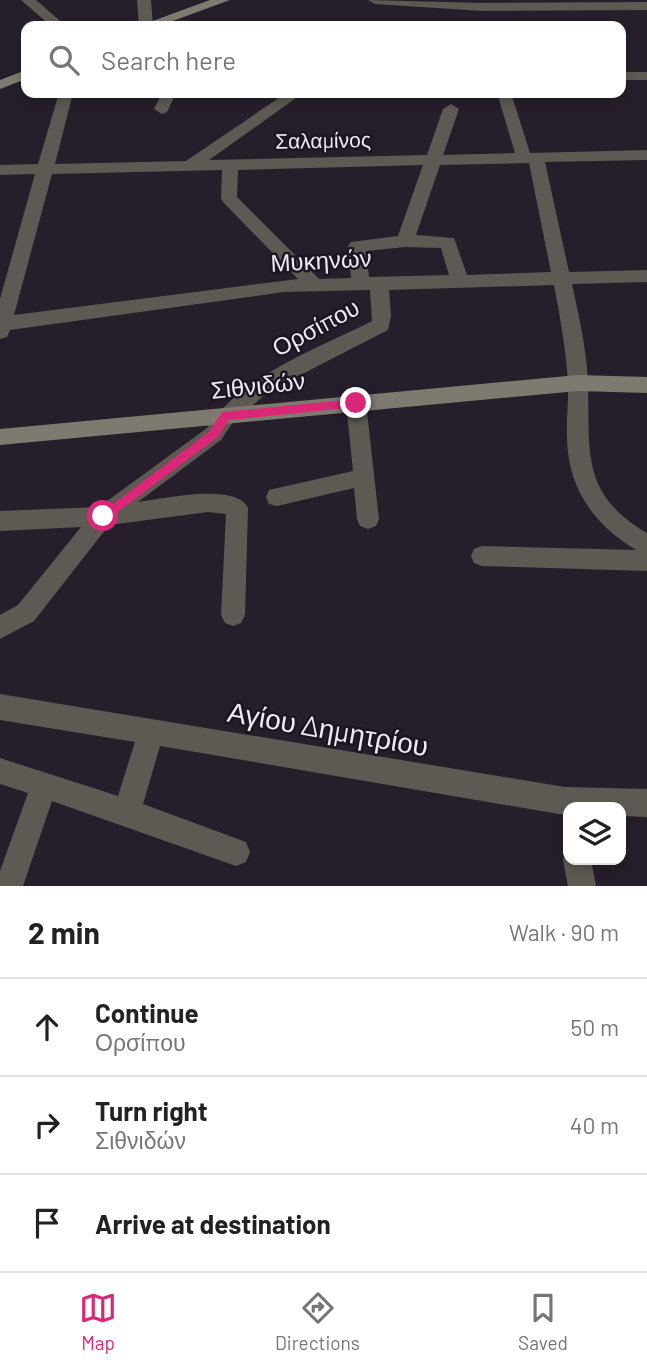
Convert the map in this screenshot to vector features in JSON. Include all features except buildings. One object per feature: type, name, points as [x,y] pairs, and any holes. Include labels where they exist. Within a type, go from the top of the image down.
[{"type":"street","points":[[28,0],[53,21]]},
{"type":"street","points":[[144,0],[146,21]]},
{"type":"street","points":[[161,21],[223,0]]},
{"type":"street","points":[[375,0],[644,7]]},
{"type":"street","points":[[0,85],[21,76]]},
{"type":"street","points":[[626,76],[647,76]]},
{"type":"street","points":[[1,327],[65,98]]},
{"type":"street","points":[[163,109],[167,98]]},
{"type":"street","points":[[191,165],[289,98]]},
{"type":"street","points":[[506,98],[530,158],[564,277],[578,383],[577,439],[585,485],[596,501],[627,533],[647,545]]},
{"type":"street","points":[[451,110],[405,241],[448,242],[458,279]]},
{"type":"street","name":"Σαλαμίνος","points":[[0,170],[647,155]]},
{"type":"street","points":[[230,165],[229,198],[313,285]]},
{"type":"street","name":"Ορσίπου","points":[[0,628],[26,613],[103,516],[214,434],[226,415],[262,386],[375,330],[383,316],[357,246],[405,241]]},
{"type":"street","name":"Μυκηνών","points":[[1,327],[284,286],[458,279],[647,276]]},
{"type":"street","name":"Σιθνιδών","points":[[0,437],[578,383],[647,384]]},
{"type":"street","points":[[356,403],[368,519]]},
{"type":"street","points":[[277,498],[364,477]]},
{"type":"street","points":[[0,521],[103,516],[188,505],[233,505],[237,508],[233,615]]},
{"type":"street","points":[[482,556],[647,561]]},
{"type":"street","name":"Αγίου Δημητρίου","points":[[0,708],[151,731],[563,808]]},
{"type":"street","points":[[127,812],[151,731]]},
{"type":"street","points":[[0,771],[127,812],[236,852]]},
{"type":"street","points":[[9,886],[44,785]]},
{"type":"street","name":"Αγίου Δημητρίου","points":[[626,805],[647,803]]},
{"type":"street","points":[[578,865],[582,886]]},
{"type":"route","points":[[103,516],[214,434],[226,415],[356,403]]}]
